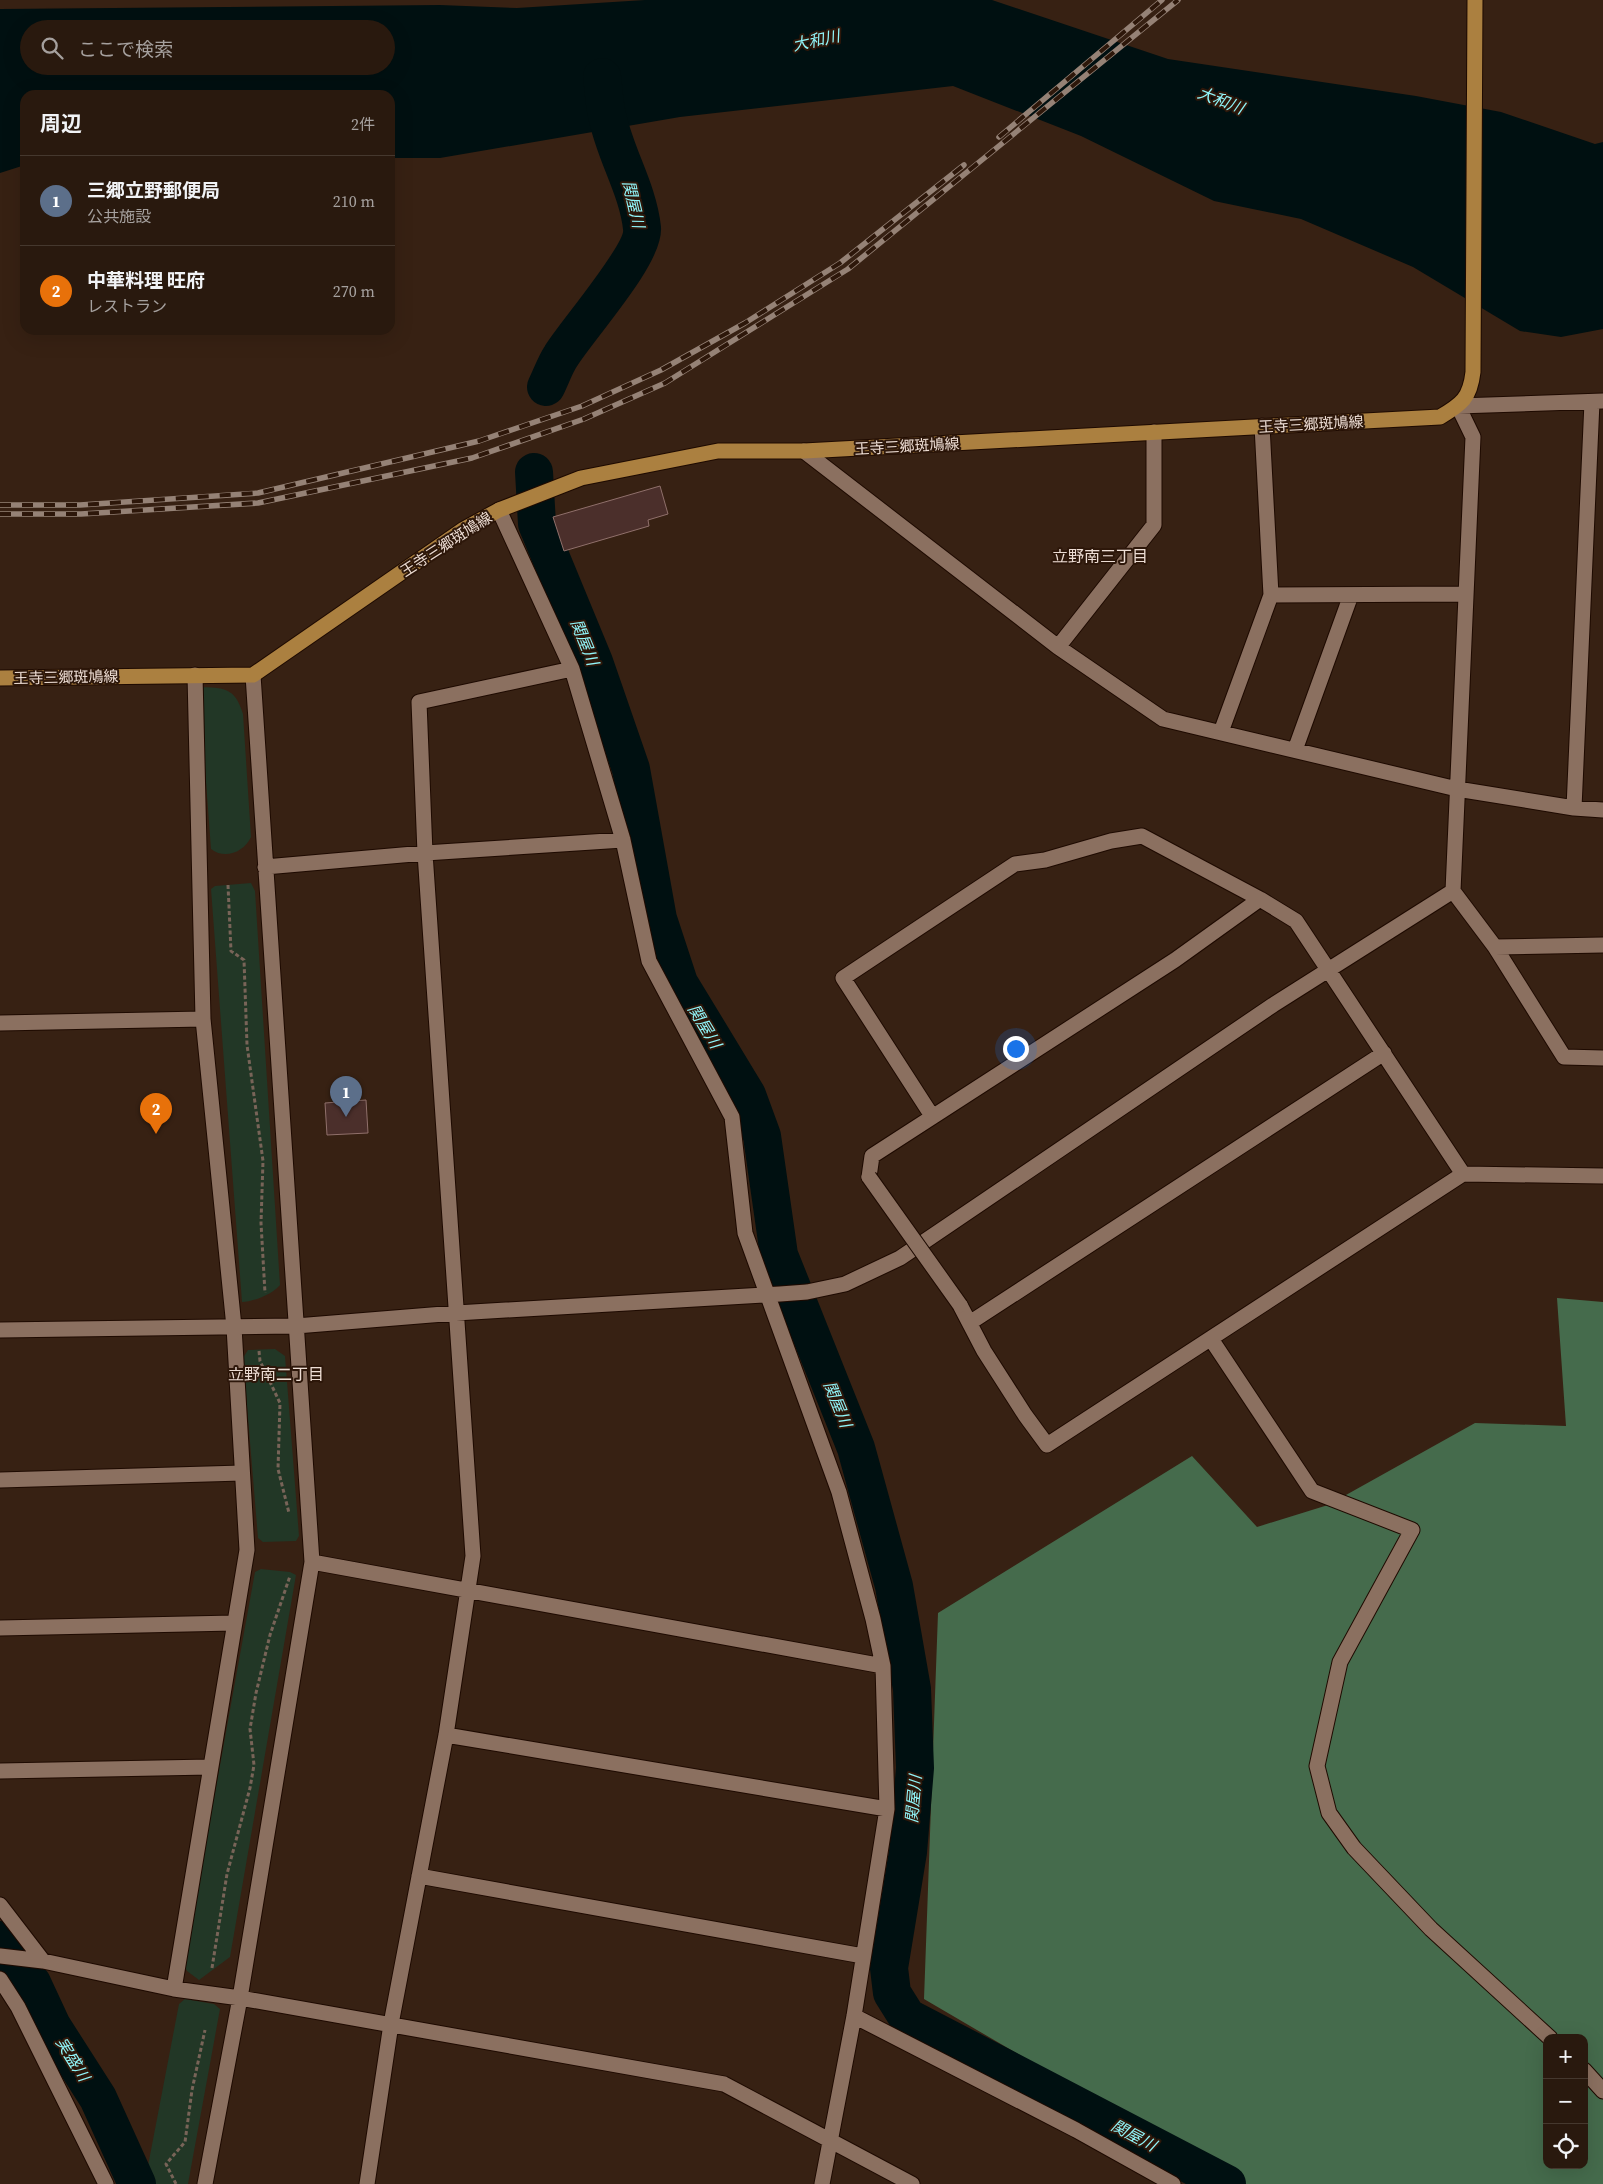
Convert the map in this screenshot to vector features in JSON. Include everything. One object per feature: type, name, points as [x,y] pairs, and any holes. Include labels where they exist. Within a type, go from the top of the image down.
[{"type":"main road","name":"王寺三郷斑鳩線","points":[[0,678],[253,675],[464,529],[499,510],[581,478],[718,451],[804,451],[1440,417],[1458,406],[1471,390],[1473,372],[1475,0]]},
{"type":"street","points":[[1574,808],[1598,402],[1458,406],[1473,437],[1453,891],[1495,946],[1564,1057],[1603,1058]]},
{"type":"street","points":[[1221,732],[1271,595],[1262,426]]},
{"type":"street","points":[[1058,647],[1154,525],[1154,432]]},
{"type":"street","points":[[804,451],[1058,647],[1163,719],[1457,789],[1574,808],[1603,810]]},
{"type":"street","points":[[499,510],[572,669],[623,840],[650,962],[732,1117],[745,1233],[774,1294],[839,1492],[873,1619],[883,1666],[887,1810],[854,2016],[822,2184]]},
{"type":"street","points":[[1271,595],[1466,594]]},
{"type":"street","points":[[1295,750],[1352,595]]},
{"type":"street","points":[[367,2184],[391,2024],[446,1735],[473,1556],[425,853],[419,702],[572,669]]},
{"type":"street","points":[[174,1989],[246,1550],[234,1327],[203,1019],[195,675]]},
{"type":"street","points":[[204,2184],[240,1998],[312,1562],[253,675]]},
{"type":"street","points":[[932,1116],[843,978],[1015,864],[1045,860],[1111,841],[1142,836],[1260,899],[1296,921],[1463,1174]]},
{"type":"street","points":[[265,867],[425,853],[623,840]]},
{"type":"street","points":[[0,1330],[296,1326],[806,1292],[845,1284],[900,1258],[1327,970],[1453,891]]},
{"type":"street","points":[[1260,899],[1175,960],[872,1156],[870,1177],[960,1305],[971,1322],[984,1351],[1025,1415],[1047,1445],[1463,1174],[1603,1176]]},
{"type":"street","points":[[1495,946],[1603,945]]},
{"type":"street","points":[[0,1023],[203,1019]]},
{"type":"street","points":[[971,1322],[1384,1053]]},
{"type":"street","points":[[1212,1339],[1312,1491],[1412,1530],[1340,1662],[1317,1766],[1329,1813],[1354,1848],[1431,1929],[1546,2034]]},
{"type":"street","points":[[0,1480],[242,1473]]},
{"type":"street","points":[[312,1562],[883,1666]]},
{"type":"street","points":[[0,1628],[234,1623]]},
{"type":"street","points":[[446,1735],[887,1810]]},
{"type":"street","points":[[0,1771],[210,1767]]},
{"type":"street","points":[[419,1876],[863,1956]]},
{"type":"street","points":[[0,1904],[36,1960]]},
{"type":"street","points":[[0,1956],[36,1960],[174,1989],[240,1998],[391,2024],[724,2084],[912,2184]]},
{"type":"street","points":[[0,1980],[18,2007],[106,2184]]},
{"type":"street","points":[[854,2016],[1068,2126],[1173,2184]]},
{"type":"street","points":[[1588,2074],[1603,2091]]},
{"type":"path","points":[[228,885],[230,951],[244,960],[247,1045],[263,1161],[261,1224],[265,1293]]},
{"type":"path","points":[[259,1351],[260,1360],[280,1403],[278,1469],[290,1516]]},
{"type":"path","points":[[212,1968],[227,1874],[250,1788],[254,1765],[250,1729],[256,1693],[270,1635],[290,1574]]},
{"type":"path","points":[[176,2184],[166,2164],[185,2142],[192,2090],[205,2030]]},
{"type":"green space","points":[[199,687],[222,689],[232,694],[240,705],[243,714],[251,837],[244,847],[234,853],[222,854],[211,849]]},
{"type":"green space","points":[[251,883],[255,891],[280,1285],[262,1297],[242,1302],[211,889],[215,886]]},
{"type":"green space","points":[[1557,1298],[1603,1302],[1603,2184],[1240,2184],[924,1999],[938,1613],[1192,1456],[1257,1527],[1328,1505],[1475,1423],[1566,1426]]},
{"type":"green space","points":[[275,1349],[285,1356],[299,1536],[296,1541],[263,1542],[258,1538],[243,1358],[248,1350]]},
{"type":"green space","points":[[261,1569],[290,1572],[296,1575],[230,1957],[199,1980],[187,1971],[184,1964],[255,1572]]},
{"type":"green space","points":[[185,1999],[214,2004],[220,2009],[188,2184],[150,2184],[147,2171],[179,2004]]},
{"type":"water","name":"大和川","points":[[645,0],[992,0],[1168,59],[1416,96],[1501,112],[1595,144],[1603,142],[1603,329],[1561,337],[1520,331],[1413,267],[1301,219],[1214,201],[1081,136],[953,86],[680,117],[440,158],[395,158],[395,90],[20,90],[20,167],[0,173],[0,9],[440,5],[517,8]]},
{"type":"building","points":[[660,486],[668,514],[648,520],[649,526],[564,551],[553,517]]},
{"type":"building","points":[[366,1100],[368,1133],[327,1135],[325,1103]]},
{"type":"waterway","name":"関屋川","points":[[546,387],[561,356],[622,273],[640,240],[642,228],[640,214],[612,133],[606,109],[602,77]]},
{"type":"waterway","name":"関屋川","points":[[534,472],[537,524],[594,662],[631,769],[658,919],[679,983],[747,1095],[762,1136],[779,1255],[856,1448],[894,1586],[912,1689],[915,1768],[908,1852],[889,1968],[892,1993],[907,2017],[1227,2184]]},
{"type":"waterway","name":"実盛川","points":[[0,1940],[32,1983],[52,2026],[98,2098],[137,2184]]},
{"type":"railway","points":[[999,137],[1162,0]]},
{"type":"railway","points":[[0,514],[81,514],[258,503],[472,458],[584,419],[665,383],[848,269],[1178,0]]},
{"type":"railway","points":[[0,505],[80,505],[258,493],[479,441],[582,406],[661,370],[745,323],[840,263],[964,165]]},
{"type":"place","name":"三郷立野郵便局","points":[[346,1117]]},
{"type":"place","name":"中華料理 旺府","points":[[156,1134]]},
{"type":"district","name":"立野南三丁目","points":[[1100,556]]},
{"type":"district","name":"立野南二丁目","points":[[276,1374]]}]
